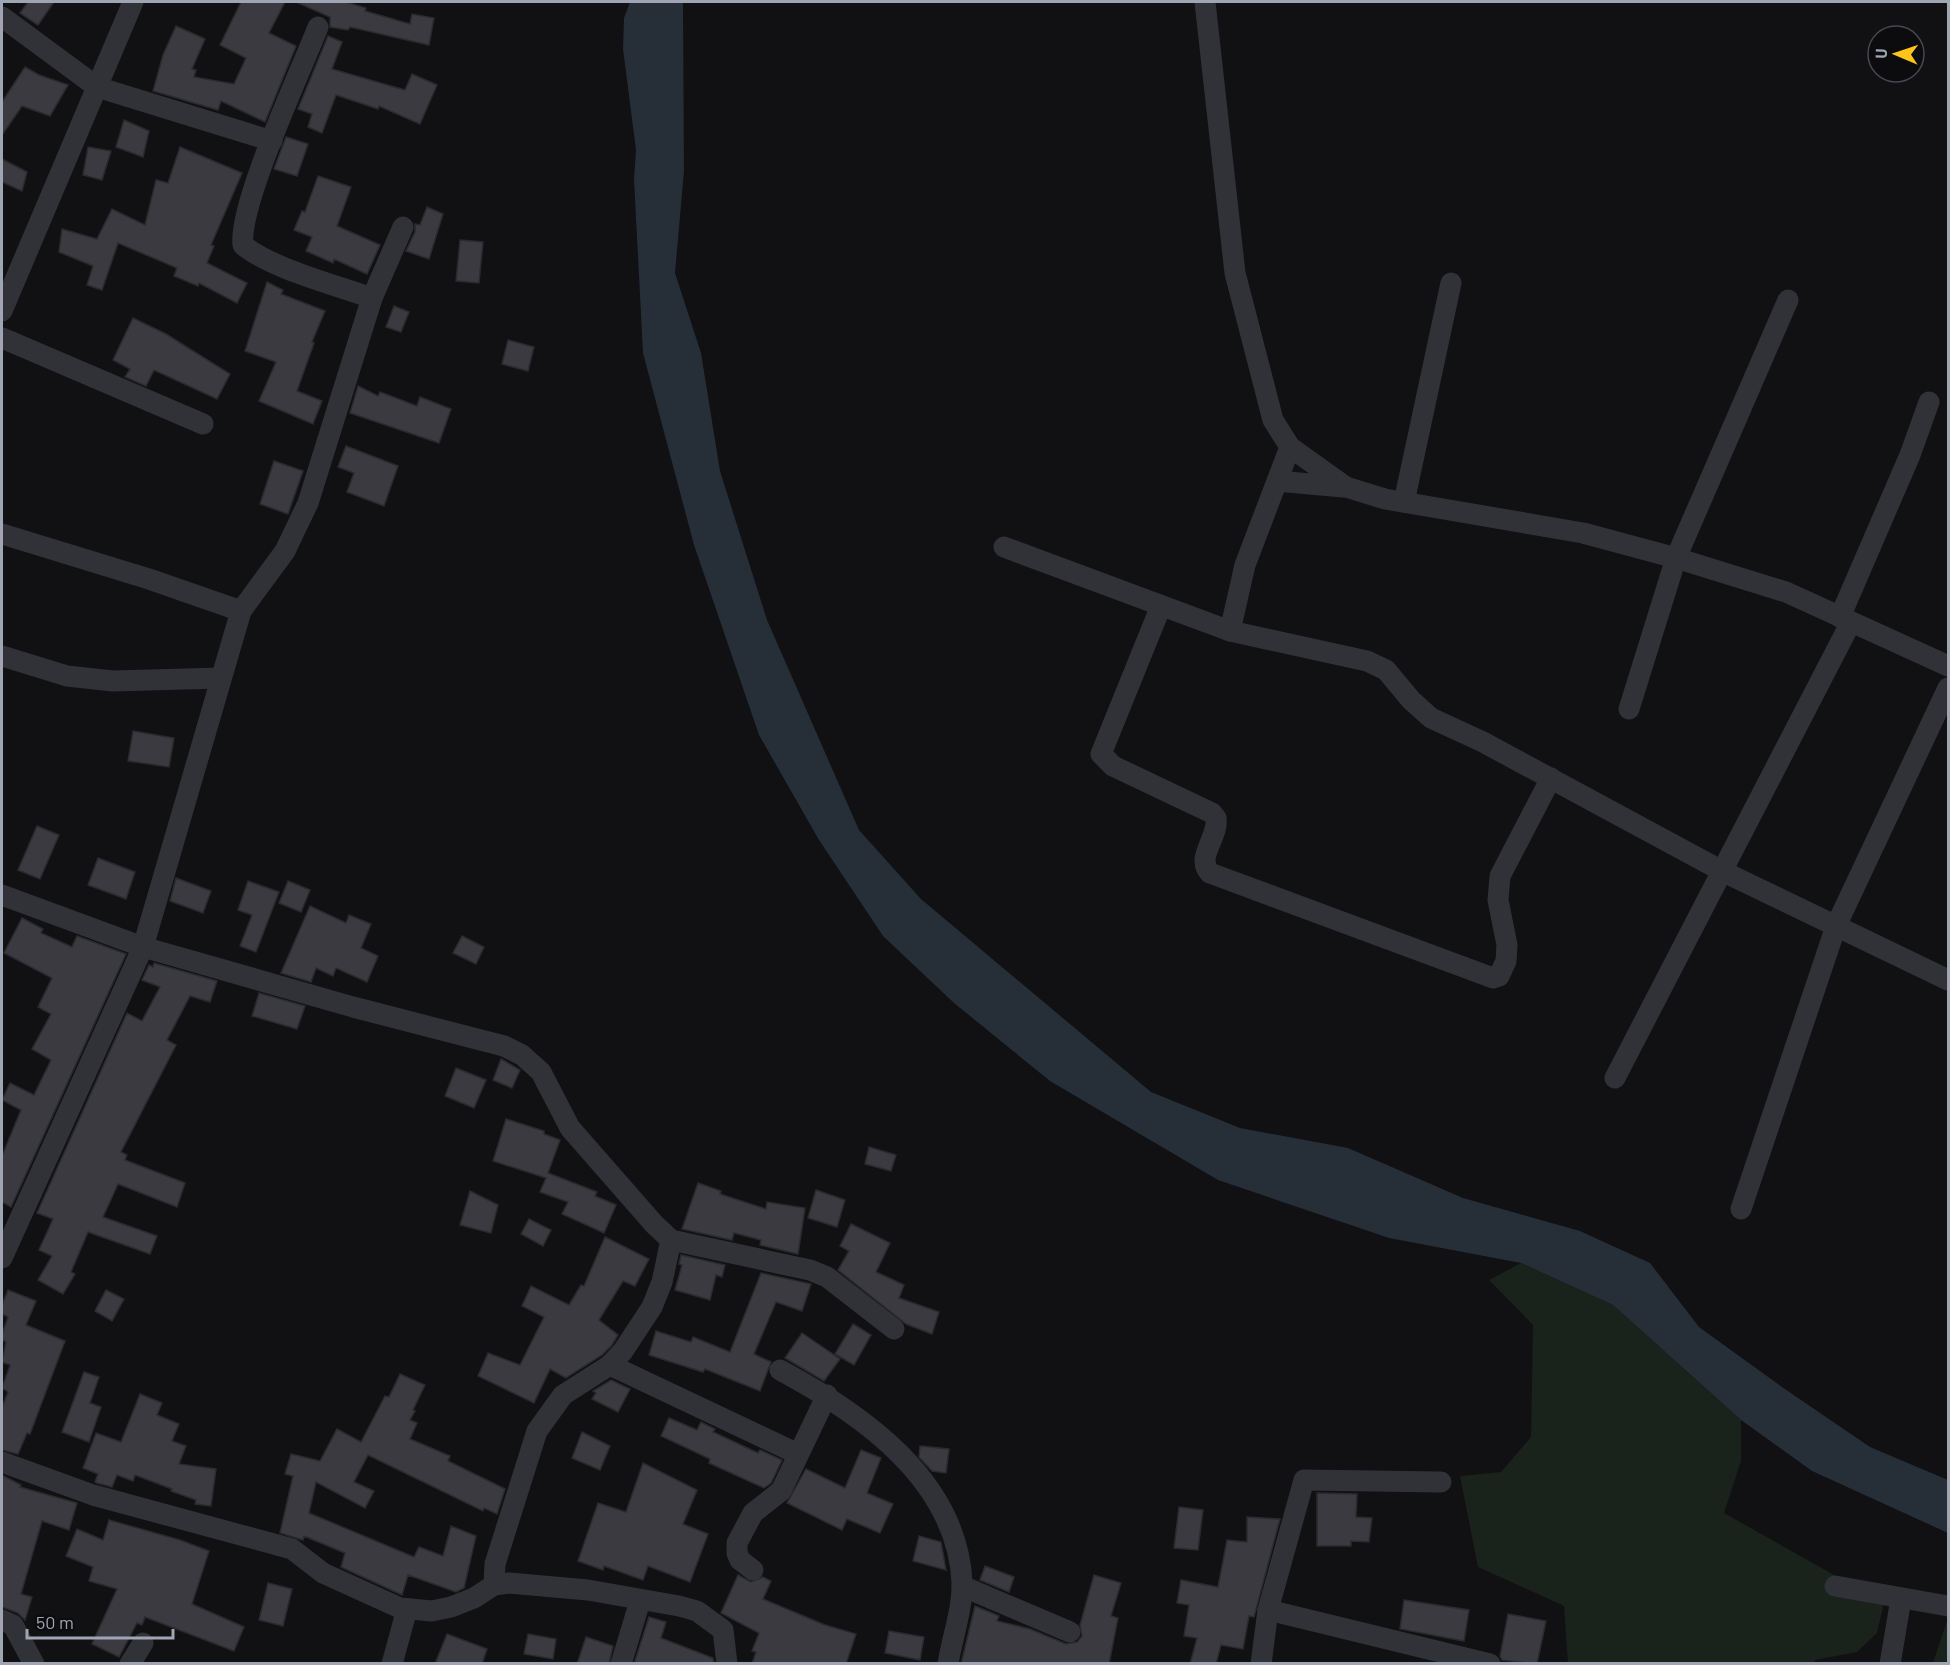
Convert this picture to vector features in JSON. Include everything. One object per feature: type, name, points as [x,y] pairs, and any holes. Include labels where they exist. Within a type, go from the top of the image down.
[{"type":"street","points":[[2,311],[133,2]]},
{"type":"street","points":[[1204,2],[1235,273],[1273,420],[1290,447],[1346,488]]},
{"type":"street","points":[[2,17],[97,87],[272,141]]},
{"type":"street","points":[[318,27],[251,199],[242,237],[243,245],[252,252],[284,266],[372,298]]},
{"type":"street","points":[[2,1258],[143,947],[241,611],[272,571],[297,531],[372,298],[403,227]]},
{"type":"street","points":[[1404,502],[1451,283]]},
{"type":"street","points":[[1629,709],[1676,558],[1788,300]]},
{"type":"street","points":[[2,338],[203,424]]},
{"type":"street","points":[[1615,1078],[1722,871],[1845,619],[1929,402]]},
{"type":"street","points":[[1230,631],[1245,565],[1290,447]]},
{"type":"street","points":[[1276,481],[1346,488],[1404,502],[1583,533],[1676,558],[1786,592],[1948,666]]},
{"type":"street","points":[[2,534],[149,579],[241,611]]},
{"type":"street","points":[[1004,547],[1230,631],[1367,661],[1386,670],[1411,700],[1431,718],[1551,778],[1722,871],[1948,980]]},
{"type":"street","points":[[1161,606],[1101,754],[1113,766],[1212,813],[1216,818],[1216,831],[1204,861],[1210,873],[1493,978],[1499,976],[1506,961],[1507,945],[1498,900],[1500,876],[1551,778]]},
{"type":"street","points":[[2,656],[67,676],[113,681],[220,678]]},
{"type":"street","points":[[1741,1209],[1836,926],[1948,688]]},
{"type":"street","points":[[2,895],[143,947],[364,1010],[504,1046],[522,1055],[541,1071],[570,1128],[654,1224],[671,1240],[810,1270],[827,1277],[894,1329]]},
{"type":"street","points":[[494,1585],[498,1552],[537,1431],[563,1395],[610,1365],[623,1351],[652,1307],[662,1282],[671,1240]]},
{"type":"street","points":[[610,1365],[798,1454]]},
{"type":"street","points":[[780,1370],[827,1395],[883,1438],[907,1461],[936,1500],[952,1532],[960,1565],[962,1586],[948,1664]]},
{"type":"street","points":[[753,1570],[740,1560],[737,1543],[753,1513],[781,1491],[827,1395]]},
{"type":"street","points":[[2,1462],[93,1495],[291,1549],[323,1573],[407,1609],[432,1611],[451,1607],[474,1598],[494,1585],[588,1590],[697,1611],[714,1621],[723,1630],[727,1664]]},
{"type":"street","points":[[1261,1664],[1268,1610],[1304,1480],[1441,1482]]},
{"type":"street","points":[[962,1586],[1070,1632]]},
{"type":"street","points":[[1835,1586],[1948,1606]]},
{"type":"street","points":[[1890,1664],[1901,1599]]},
{"type":"street","points":[[621,1664],[640,1601]]},
{"type":"street","points":[[392,1664],[407,1609]]},
{"type":"street","points":[[1268,1610],[1490,1664]]},
{"type":"street","points":[[2,1620],[13,1625],[34,1664]]},
{"type":"street","points":[[130,1664],[143,1643]]},
{"type":"shaded area","points":[[630,2],[683,2],[684,171],[675,273],[701,353],[720,471],[767,620],[859,830],[921,899],[1151,1092],[1240,1128],[1348,1148],[1463,1198],[1580,1231],[1650,1263],[1699,1327],[1870,1447],[1948,1480],[1948,1533],[1812,1471],[1741,1420],[1613,1305],[1521,1263],[1389,1238],[1218,1180],[1050,1081],[954,1003],[883,936],[819,840],[759,735],[694,545],[643,353],[634,179],[636,150],[623,49],[624,18]]},
{"type":"shaded area","points":[[1521,1263],[1613,1305],[1741,1420],[1741,1461],[1724,1513],[1884,1603],[1877,1633],[1857,1652],[1815,1660],[1814,1663],[1568,1663],[1564,1606],[1478,1567],[1460,1476],[1501,1472],[1531,1437],[1533,1325],[1489,1280]]},
{"type":"shaded area","points":[[1948,1618],[1948,1663],[1933,1663]]},
{"type":"building","points":[[28,2],[54,2],[38,25],[20,13]]},
{"type":"building","points":[[241,2],[285,2],[269,33],[296,46],[265,122],[221,101],[218,110],[153,91],[163,55],[176,26],[205,39],[192,69],[196,70],[194,77],[234,84],[246,58],[220,45]]},
{"type":"building","points":[[296,2],[346,2],[366,8],[365,11],[410,24],[412,14],[434,18],[429,45],[350,27],[348,30],[330,27],[330,17]]},
{"type":"building","points":[[328,36],[342,42],[332,69],[405,90],[412,74],[437,85],[420,124],[379,106],[378,109],[336,95],[322,133],[308,127],[312,114],[298,109]]},
{"type":"building","points":[[25,67],[39,75],[68,85],[50,116],[22,106],[2,135],[2,102]]},
{"type":"building","points":[[124,120],[149,131],[143,157],[116,147]]},
{"type":"building","points":[[286,137],[308,144],[297,176],[274,169]]},
{"type":"building","points":[[88,147],[111,151],[102,180],[83,175]]},
{"type":"building","points":[[180,147],[242,173],[211,245],[214,246],[207,263],[247,283],[237,303],[199,283],[198,286],[174,276],[177,268],[118,243],[102,290],[87,285],[93,266],[59,252],[62,229],[97,239],[112,209],[145,225],[156,180],[168,183]]},
{"type":"building","points":[[2,159],[27,172],[22,191],[2,182]]},
{"type":"building","points":[[318,176],[351,187],[337,226],[380,245],[367,274],[334,259],[333,263],[306,251],[312,237],[294,230],[302,211],[305,212]]},
{"type":"building","points":[[427,207],[443,214],[429,259],[406,251],[415,232],[415,224],[420,225]]},
{"type":"building","points":[[460,240],[483,242],[479,283],[456,281]]},
{"type":"building","points":[[267,282],[283,290],[281,294],[325,311],[312,342],[314,343],[297,391],[322,401],[313,424],[259,401],[276,362],[245,351]]},
{"type":"building","points":[[394,306],[409,312],[401,332],[386,327]]},
{"type":"building","points":[[133,318],[166,334],[230,374],[217,399],[154,370],[146,386],[125,377],[130,369],[113,360]]},
{"type":"building","points":[[508,340],[534,347],[528,371],[502,364]]},
{"type":"building","points":[[358,386],[378,396],[380,392],[417,406],[420,397],[451,409],[439,443],[350,413]]},
{"type":"building","points":[[346,446],[398,466],[384,506],[347,492],[354,473],[338,467]]},
{"type":"building","points":[[274,461],[303,471],[288,514],[260,504]]},
{"type":"building","points":[[133,731],[174,738],[169,767],[128,761]]},
{"type":"building","points":[[37,826],[59,835],[40,879],[18,870]]},
{"type":"building","points":[[98,858],[135,872],[126,899],[88,885]]},
{"type":"building","points":[[176,878],[211,891],[203,913],[170,901]]},
{"type":"building","points":[[248,881],[279,892],[256,952],[240,946],[252,915],[238,910]]},
{"type":"building","points":[[288,881],[310,890],[301,912],[279,903]]},
{"type":"building","points":[[310,906],[346,923],[349,915],[371,924],[361,948],[378,956],[367,982],[336,968],[333,976],[316,968],[311,982],[281,973]]},
{"type":"building","points":[[22,918],[43,929],[41,933],[72,947],[77,936],[126,954],[11,1207],[2,1202],[2,1156],[21,1110],[2,1100],[10,1083],[34,1095],[51,1060],[32,1049],[51,1014],[38,1007],[52,978],[4,953]]},
{"type":"building","points":[[462,936],[484,947],[476,964],[453,953]]},
{"type":"building","points":[[154,963],[217,981],[210,1002],[190,996],[167,1040],[176,1045],[121,1152],[127,1155],[125,1160],[185,1183],[177,1207],[118,1184],[103,1217],[157,1236],[150,1254],[88,1232],[71,1272],[75,1274],[63,1294],[38,1280],[52,1256],[39,1250],[53,1219],[37,1213],[127,1013],[142,1021],[160,987],[142,980],[149,965],[153,967]]},
{"type":"building","points":[[259,993],[305,1006],[297,1029],[252,1016]]},
{"type":"building","points":[[501,1059],[520,1070],[512,1088],[493,1080]]},
{"type":"building","points":[[456,1068],[486,1080],[474,1108],[445,1096]]},
{"type":"building","points":[[506,1119],[544,1131],[544,1134],[560,1140],[548,1173],[597,1192],[595,1196],[616,1205],[604,1233],[562,1214],[568,1202],[540,1192],[546,1178],[493,1161]]},
{"type":"building","points":[[869,1147],[896,1155],[891,1171],[865,1164]]},
{"type":"building","points":[[698,1183],[721,1191],[720,1194],[766,1209],[767,1202],[805,1208],[798,1254],[760,1245],[761,1240],[734,1233],[732,1240],[682,1229]]},
{"type":"building","points":[[816,1190],[845,1200],[837,1227],[808,1218]]},
{"type":"building","points":[[470,1191],[498,1205],[491,1233],[460,1225]]},
{"type":"building","points":[[529,1219],[551,1230],[543,1246],[521,1234]]},
{"type":"building","points":[[851,1224],[890,1243],[876,1272],[904,1285],[899,1298],[939,1312],[932,1334],[906,1324],[838,1270],[849,1251],[840,1246]]},
{"type":"building","points":[[605,1237],[649,1259],[635,1286],[623,1281],[599,1320],[618,1335],[612,1345],[602,1355],[566,1378],[550,1369],[534,1403],[478,1376],[488,1353],[520,1365],[544,1317],[522,1306],[531,1286],[569,1305],[581,1285],[584,1286]]},
{"type":"building","points":[[681,1255],[725,1265],[722,1277],[716,1275],[710,1300],[675,1290],[682,1265],[679,1264]]},
{"type":"building","points":[[761,1273],[811,1284],[802,1311],[776,1302],[754,1354],[771,1362],[760,1391],[705,1369],[703,1372],[649,1355],[656,1331],[691,1342],[693,1337],[730,1352]]},
{"type":"building","points":[[8,1290],[36,1301],[26,1325],[65,1341],[30,1434],[27,1433],[18,1454],[2,1450],[2,1407],[8,1392],[2,1388],[10,1365],[2,1362],[6,1342],[2,1340],[2,1334],[8,1317],[2,1314],[2,1305]]},
{"type":"building","points":[[106,1290],[124,1299],[112,1321],[95,1311]]},
{"type":"building","points":[[853,1324],[871,1335],[854,1365],[835,1354]]},
{"type":"building","points":[[802,1333],[840,1359],[824,1381],[785,1358]]},
{"type":"building","points":[[84,1372],[99,1377],[90,1403],[101,1407],[89,1442],[62,1432]]},
{"type":"building","points":[[400,1374],[425,1385],[410,1420],[417,1423],[410,1439],[450,1456],[448,1461],[505,1489],[497,1514],[484,1508],[483,1511],[368,1455],[354,1482],[374,1491],[365,1508],[316,1482],[309,1513],[414,1557],[419,1547],[443,1556],[451,1526],[476,1536],[464,1588],[456,1592],[408,1575],[402,1595],[341,1567],[345,1553],[304,1536],[303,1540],[280,1533],[293,1476],[285,1474],[291,1454],[320,1461],[337,1429],[361,1442],[385,1396],[389,1397]]},
{"type":"building","points":[[611,1380],[630,1389],[618,1412],[592,1399],[596,1393],[593,1391]]},
{"type":"building","points":[[140,1394],[162,1403],[157,1415],[179,1424],[172,1441],[186,1446],[179,1464],[216,1469],[211,1506],[195,1504],[196,1500],[135,1475],[133,1481],[117,1475],[112,1487],[97,1483],[95,1482],[98,1474],[83,1468],[96,1433],[121,1442]]},
{"type":"building","points":[[669,1418],[697,1430],[701,1422],[715,1429],[713,1432],[758,1453],[760,1450],[782,1460],[771,1483],[764,1488],[709,1463],[710,1459],[661,1436]]},
{"type":"building","points":[[582,1432],[610,1446],[600,1470],[572,1458]]},
{"type":"building","points":[[920,1446],[949,1449],[946,1473],[932,1471],[919,1457]]},
{"type":"building","points":[[861,1450],[881,1458],[867,1493],[893,1504],[880,1533],[847,1519],[842,1530],[787,1503],[806,1469],[845,1488]]},
{"type":"building","points":[[643,1463],[697,1490],[683,1524],[708,1534],[690,1582],[648,1566],[643,1580],[604,1566],[603,1570],[578,1561],[598,1503],[626,1512]]},
{"type":"building","points":[[2,1475],[21,1485],[20,1487],[77,1503],[69,1530],[42,1521],[21,1594],[32,1597],[25,1620],[18,1613],[2,1607]]},
{"type":"building","points":[[1317,1493],[1357,1494],[1356,1517],[1372,1518],[1369,1542],[1351,1541],[1351,1546],[1317,1546]]},
{"type":"building","points":[[1179,1507],[1203,1510],[1198,1550],[1174,1548]]},
{"type":"building","points":[[1247,1517],[1280,1519],[1254,1617],[1249,1616],[1243,1649],[1221,1645],[1216,1664],[1190,1664],[1197,1638],[1184,1636],[1189,1605],[1177,1603],[1181,1580],[1218,1587],[1227,1540],[1247,1542]]},
{"type":"building","points":[[109,1520],[180,1540],[209,1551],[192,1604],[244,1627],[234,1651],[145,1617],[142,1625],[137,1623],[119,1657],[92,1644],[117,1589],[89,1581],[93,1567],[66,1556],[77,1529],[103,1540]]},
{"type":"building","points":[[919,1536],[941,1542],[946,1570],[913,1561]]},
{"type":"building","points":[[985,1566],[1014,1577],[1009,1592],[980,1580]]},
{"type":"building","points":[[738,1575],[751,1582],[763,1577],[771,1581],[763,1599],[825,1625],[856,1634],[846,1664],[752,1664],[756,1652],[752,1651],[759,1633],[721,1613]]},
{"type":"building","points":[[1094,1575],[1121,1583],[1111,1616],[1118,1618],[1109,1664],[961,1664],[975,1606],[999,1616],[997,1621],[1030,1629],[1066,1644],[1077,1642],[1082,1636],[1080,1625]]},
{"type":"building","points":[[268,1583],[292,1589],[283,1626],[259,1620]]},
{"type":"building","points":[[1404,1600],[1469,1610],[1464,1641],[1400,1629]]},
{"type":"building","points":[[1508,1614],[1546,1621],[1537,1664],[1502,1660],[1500,1656]]},
{"type":"building","points":[[649,1617],[666,1622],[661,1638],[713,1658],[714,1664],[634,1664]]},
{"type":"building","points":[[889,1631],[924,1637],[920,1660],[885,1653]]},
{"type":"building","points":[[447,1634],[487,1649],[482,1664],[435,1664]]},
{"type":"building","points":[[528,1634],[556,1639],[553,1659],[524,1654]]},
{"type":"building","points":[[586,1637],[613,1646],[609,1664],[577,1664]]}]
